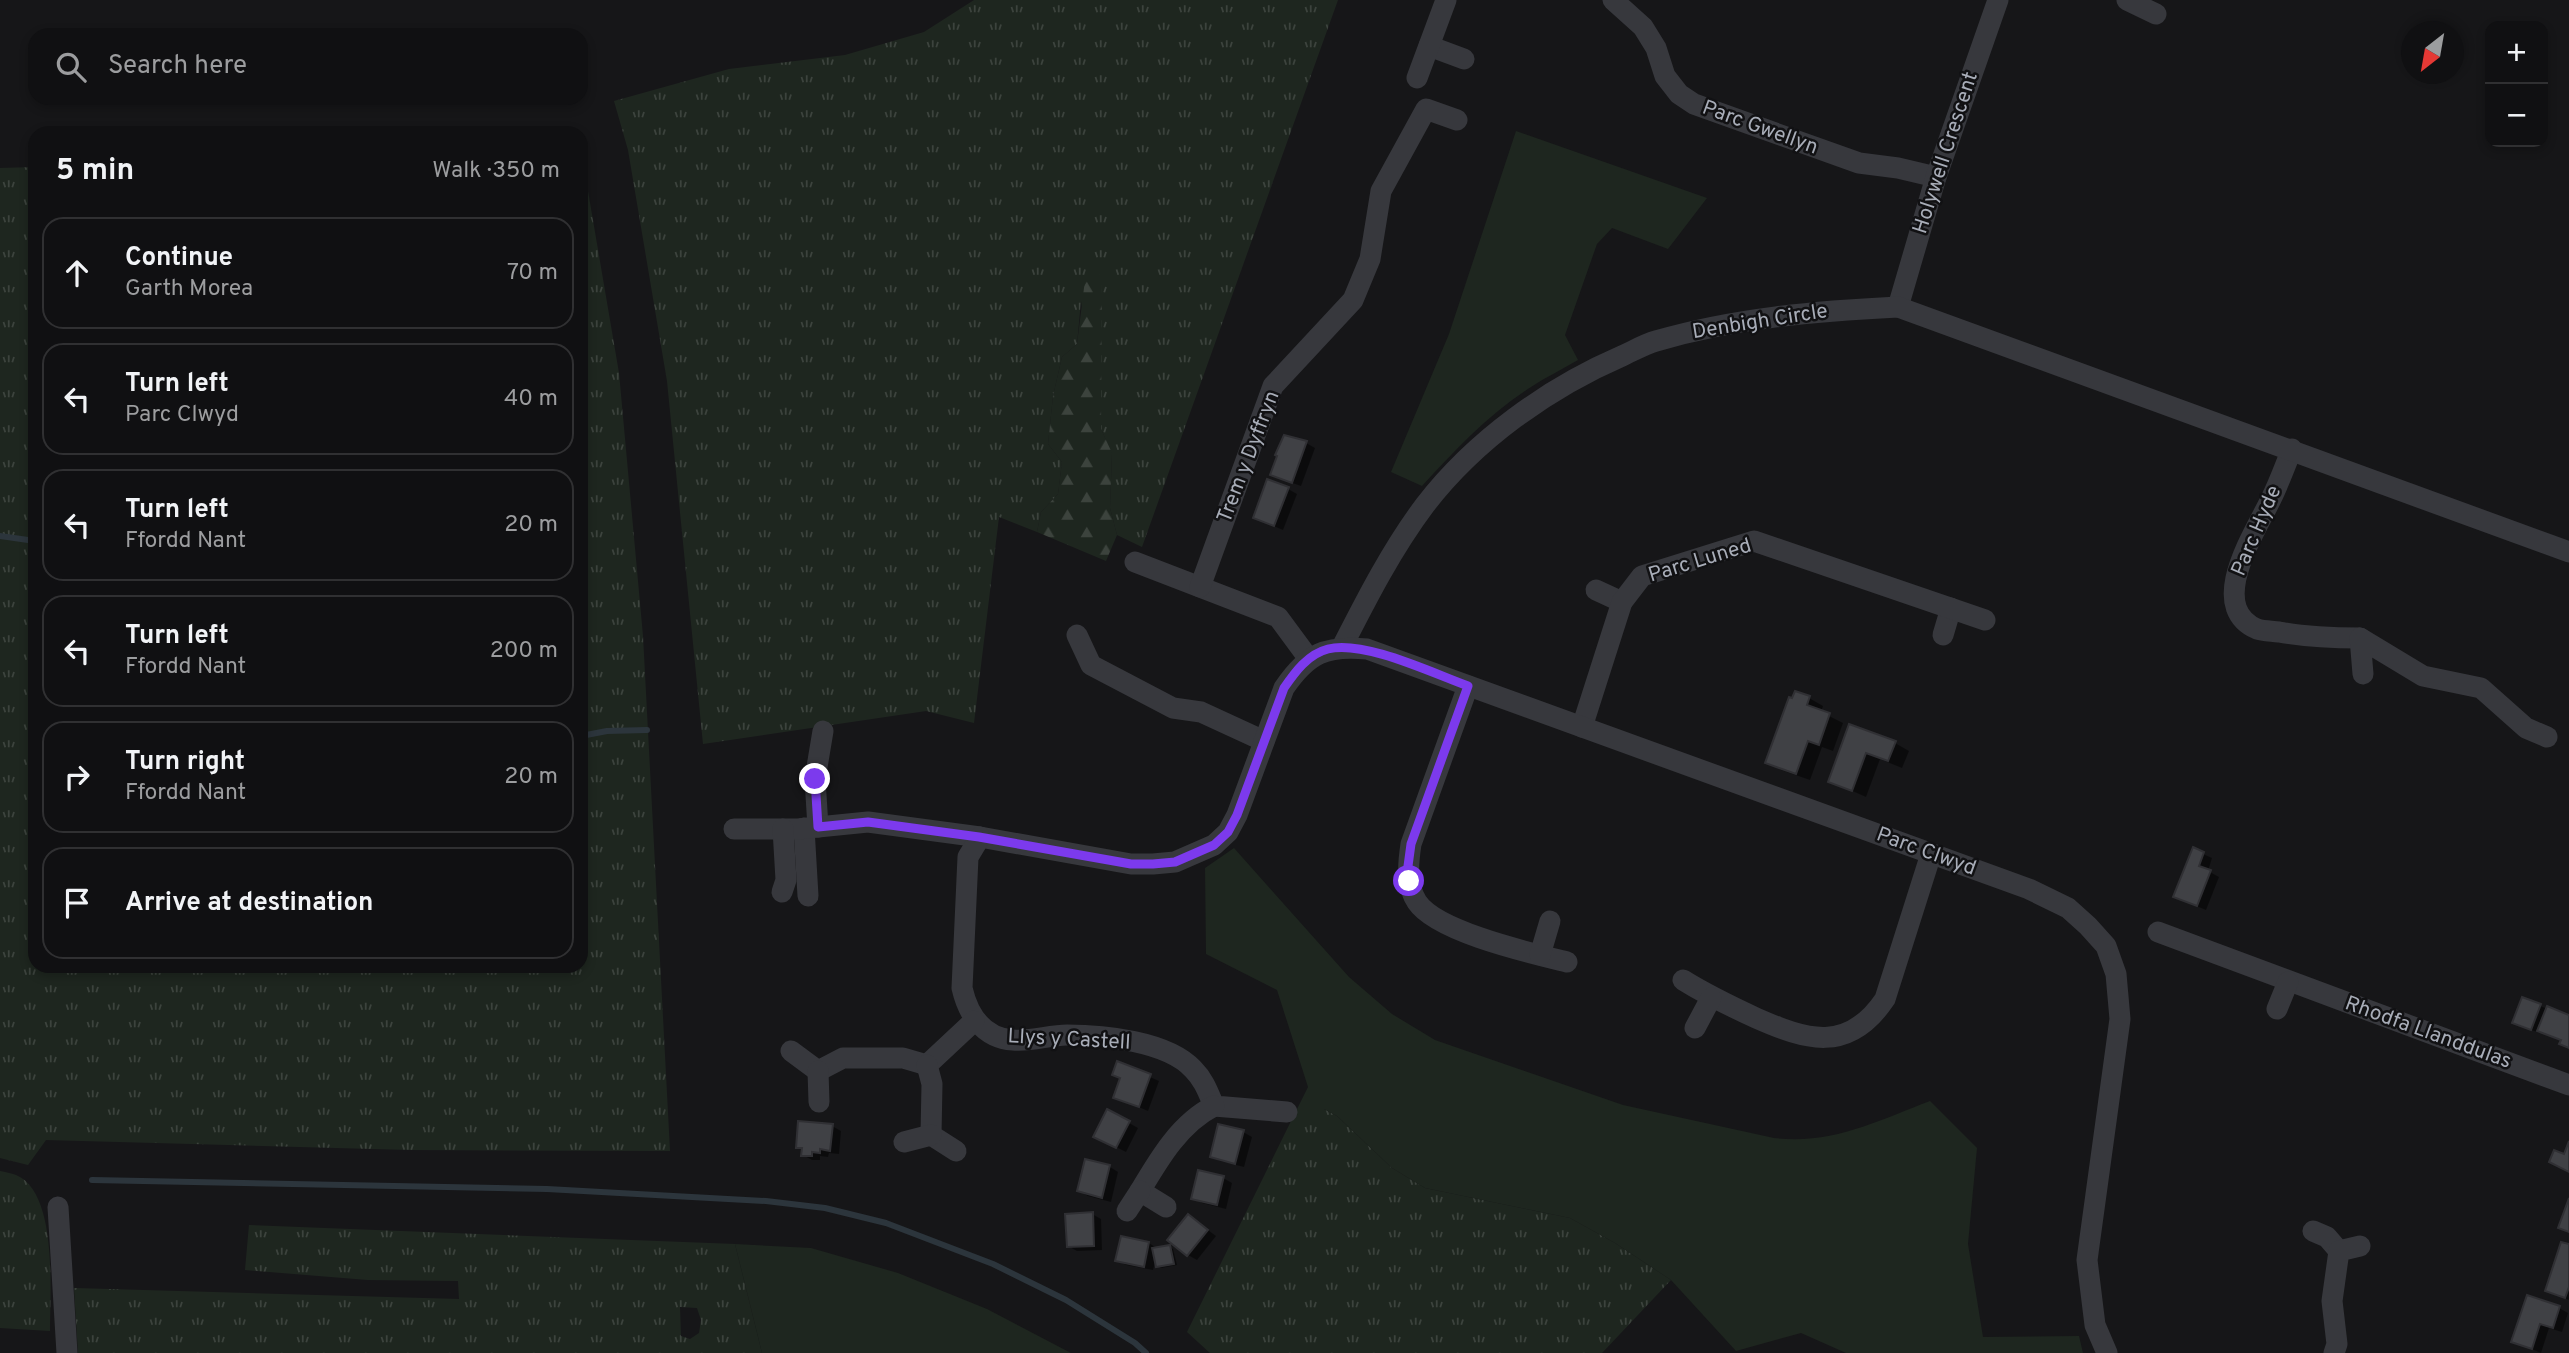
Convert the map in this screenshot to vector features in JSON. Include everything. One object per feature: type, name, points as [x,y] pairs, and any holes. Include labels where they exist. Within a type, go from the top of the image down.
[{"type":"street","points":[[1417,78],[1446,0]]},
{"type":"street","name":"Parc Gwellyn","points":[[1613,0],[1638,7],[1643,27],[1656,48],[1665,76],[1679,94],[1694,104],[1859,163],[1936,177]]},
{"type":"street","name":"Holywell Crescent","points":[[1898,307],[1936,177],[1998,0]]},
{"type":"street","points":[[1429,46],[1464,59]]},
{"type":"street","name":"Trem y Dyffryn","points":[[1200,587],[1273,386],[1353,300],[1370,259],[1381,191],[1426,109],[1457,120]]},
{"type":"street","name":"Denbigh Circle","points":[[1342,647],[1389,558],[1426,504],[1471,455],[1525,411],[1584,372],[1655,341],[1815,311],[1898,307],[2569,552]]},
{"type":"street","name":"Parc Hyde","points":[[2292,449],[2271,500],[2246,547],[2234,586],[2235,604],[2243,619],[2258,629],[2308,637],[2360,638]]},
{"type":"street","name":"Parc Luned","points":[[1582,727],[1622,602],[1642,576],[1754,541],[1985,620]]},
{"type":"street","points":[[1135,562],[1278,617],[1309,659]]},
{"type":"street","points":[[1596,590],[1622,602]]},
{"type":"street","points":[[1943,635],[1951,608]]},
{"type":"street","points":[[1077,635],[1087,672],[1173,708],[1201,712],[1264,741]]},
{"type":"street","points":[[2360,638],[2363,674]]},
{"type":"street","points":[[2360,638],[2423,676],[2481,688],[2526,728],[2547,737]]},
{"type":"street","points":[[734,829],[802,828],[868,822],[979,837],[1131,864],[1175,862],[1214,845],[1228,832],[1237,815],[1284,688],[1309,659],[1325,650],[1342,647]]},
{"type":"street","name":"Parc Clwyd","points":[[1342,647],[1367,649],[2029,889],[2068,908],[2088,926],[2106,946],[2116,974],[2120,1019],[2087,1260],[2095,1325],[2107,1353]]},
{"type":"street","points":[[1468,686],[1411,844],[1409,881],[1417,902],[1432,917],[1451,927],[1567,962]]},
{"type":"street","points":[[782,892],[815,779],[823,731]]},
{"type":"street","points":[[802,828],[808,896]]},
{"type":"street","points":[[927,1065],[974,1021],[961,988],[968,857],[979,837]]},
{"type":"street","points":[[1683,980],[1712,998],[1794,1035],[1816,1039],[1861,1027],[1875,1014],[1885,999],[1931,854]]},
{"type":"street","points":[[1540,955],[1550,921]]},
{"type":"street","name":"Rhodfa Llanddulas","points":[[2158,933],[2569,1085]]},
{"type":"street","points":[[2277,1009],[2288,982]]},
{"type":"street","points":[[1696,1028],[1712,998]]},
{"type":"street","name":"Llys y Castell","points":[[974,1021],[994,1034],[1013,1040],[1066,1035],[1104,1038],[1145,1045],[1174,1055],[1192,1067],[1204,1082],[1214,1106]]},
{"type":"street","points":[[792,1051],[818,1071]]},
{"type":"street","points":[[818,1071],[843,1058],[904,1058],[927,1065]]},
{"type":"street","points":[[927,1065],[932,1084],[932,1135]]},
{"type":"street","points":[[818,1071],[819,1102]]},
{"type":"street","points":[[1127,1211],[1160,1158],[1201,1112],[1214,1106],[1287,1112]]},
{"type":"street","points":[[904,1142],[932,1135],[956,1151]]},
{"type":"street","points":[[1140,1191],[1166,1207]]},
{"type":"street","points":[[58,1207],[67,1353]]},
{"type":"street","points":[[2313,1231],[2350,1249],[2332,1301],[2337,1344],[2334,1353]]},
{"type":"green space","points":[[974,0],[1338,0],[1142,547],[1117,535],[1110,508],[1112,454],[1101,429],[1081,301],[1077,344],[1062,357],[1053,396],[1048,444],[1062,462],[1058,494],[1041,512],[1037,532],[999,517],[974,723],[926,711],[703,744],[667,381],[628,150],[614,101],[729,69],[845,55],[924,32]]},
{"type":"green space","points":[[1516,131],[1707,198],[1668,249],[1612,228],[1597,244],[1565,335],[1578,360],[1537,383],[1501,409],[1460,446],[1422,486],[1391,472],[1449,334]]},
{"type":"green space","points":[[28,167],[28,973],[588,973],[588,191],[619,373],[643,636],[670,1151],[410,1150],[46,1140],[28,1165],[0,1158],[0,168]]},
{"type":"green space","points":[[1090,270],[1102,276],[1101,429],[1112,453],[1110,508],[1117,535],[1106,561],[1037,532],[1041,512],[1058,494],[1062,462],[1048,444],[1053,396],[1062,357],[1077,344],[1085,280]]},
{"type":"green space","points":[[1234,848],[1349,977],[1392,1014],[1435,1040],[1623,1105],[1774,1138],[1835,1135],[1930,1101],[1977,1148],[1968,1244],[1983,1337],[2079,1336],[2083,1353],[1846,1353],[1801,1333],[1736,1351],[1671,1280],[1615,1243],[1570,1218],[1425,1188],[1392,1168],[1337,1116],[1324,1109],[1297,1109],[1308,1087],[1277,990],[1206,954],[1205,868]]},
{"type":"green space","points":[[1297,1109],[1324,1109],[1337,1116],[1392,1168],[1425,1188],[1570,1218],[1615,1243],[1671,1280],[1602,1353],[1210,1353],[1187,1332]]},
{"type":"green space","points":[[0,1171],[16,1175],[30,1185],[39,1201],[49,1245],[50,1331],[0,1328]]},
{"type":"green space","points":[[249,1225],[735,1244],[762,1353],[78,1353],[74,1288],[459,1299],[458,1281],[368,1280],[245,1270]],"holes":[[[680,1307],[697,1308],[701,1320],[699,1333],[690,1339],[681,1336]]]},
{"type":"green space","points":[[735,1244],[811,1248],[898,1273],[987,1309],[1071,1353],[762,1353]]},
{"type":"building","points":[[1284,435],[1307,441],[1292,483],[1270,475]]},
{"type":"building","points":[[1267,479],[1289,487],[1274,526],[1253,518]]},
{"type":"building","points":[[1795,691],[1810,696],[1807,705],[1830,713],[1819,745],[1808,741],[1796,774],[1765,763],[1789,697],[1792,698]]},
{"type":"building","points":[[1849,724],[1896,741],[1888,761],[1866,753],[1852,791],[1828,782]]},
{"type":"building","points":[[2193,847],[2204,852],[2199,866],[2211,870],[2197,906],[2173,897]]},
{"type":"building","points":[[2522,997],[2541,1004],[2531,1030],[2512,1023]]},
{"type":"building","points":[[2547,1006],[2569,1015],[2569,1048],[2559,1044],[2561,1040],[2537,1031]]},
{"type":"building","points":[[1117,1061],[1151,1074],[1139,1107],[1113,1098],[1120,1078],[1112,1075]]},
{"type":"building","points":[[1107,1109],[1130,1121],[1116,1148],[1093,1137]]},
{"type":"building","points":[[798,1121],[833,1124],[830,1151],[820,1149],[820,1153],[812,1152],[812,1156],[801,1156],[802,1148],[796,1148]]},
{"type":"building","points":[[1218,1124],[1244,1130],[1235,1164],[1210,1157]]},
{"type":"building","points":[[2569,1141],[2569,1172],[2549,1162],[2554,1150],[2564,1154]]},
{"type":"building","points":[[1085,1159],[1110,1165],[1102,1198],[1077,1191]]},
{"type":"building","points":[[1198,1170],[1224,1176],[1217,1205],[1191,1199]]},
{"type":"building","points":[[2569,1198],[2569,1232],[2558,1228]]},
{"type":"building","points":[[1093,1212],[1094,1246],[1067,1247],[1065,1214]]},
{"type":"building","points":[[1188,1214],[1208,1230],[1187,1256],[1167,1240]]},
{"type":"building","points":[[1121,1236],[1149,1242],[1144,1267],[1115,1261]]},
{"type":"building","points":[[2561,1242],[2569,1244],[2569,1287],[2565,1298],[2545,1291]]},
{"type":"building","points":[[1170,1245],[1174,1264],[1156,1267],[1152,1248]]},
{"type":"building","points":[[2527,1295],[2560,1306],[2553,1328],[2540,1324],[2532,1349],[2511,1342]]},
{"type":"waterway","points":[[0,536],[28,540]]},
{"type":"waterway","points":[[588,735],[607,731],[647,730]]},
{"type":"waterway","points":[[92,1180],[547,1189],[766,1201],[825,1208],[886,1223],[993,1264],[1066,1300],[1135,1343],[1146,1353]]},
{"type":"route","points":[[815,779],[818,827],[868,822],[979,837],[1131,864],[1175,862],[1214,845],[1228,832],[1237,815],[1284,688],[1296,671],[1325,650],[1342,647],[1367,649],[1468,686],[1411,844],[1409,881]]}]
